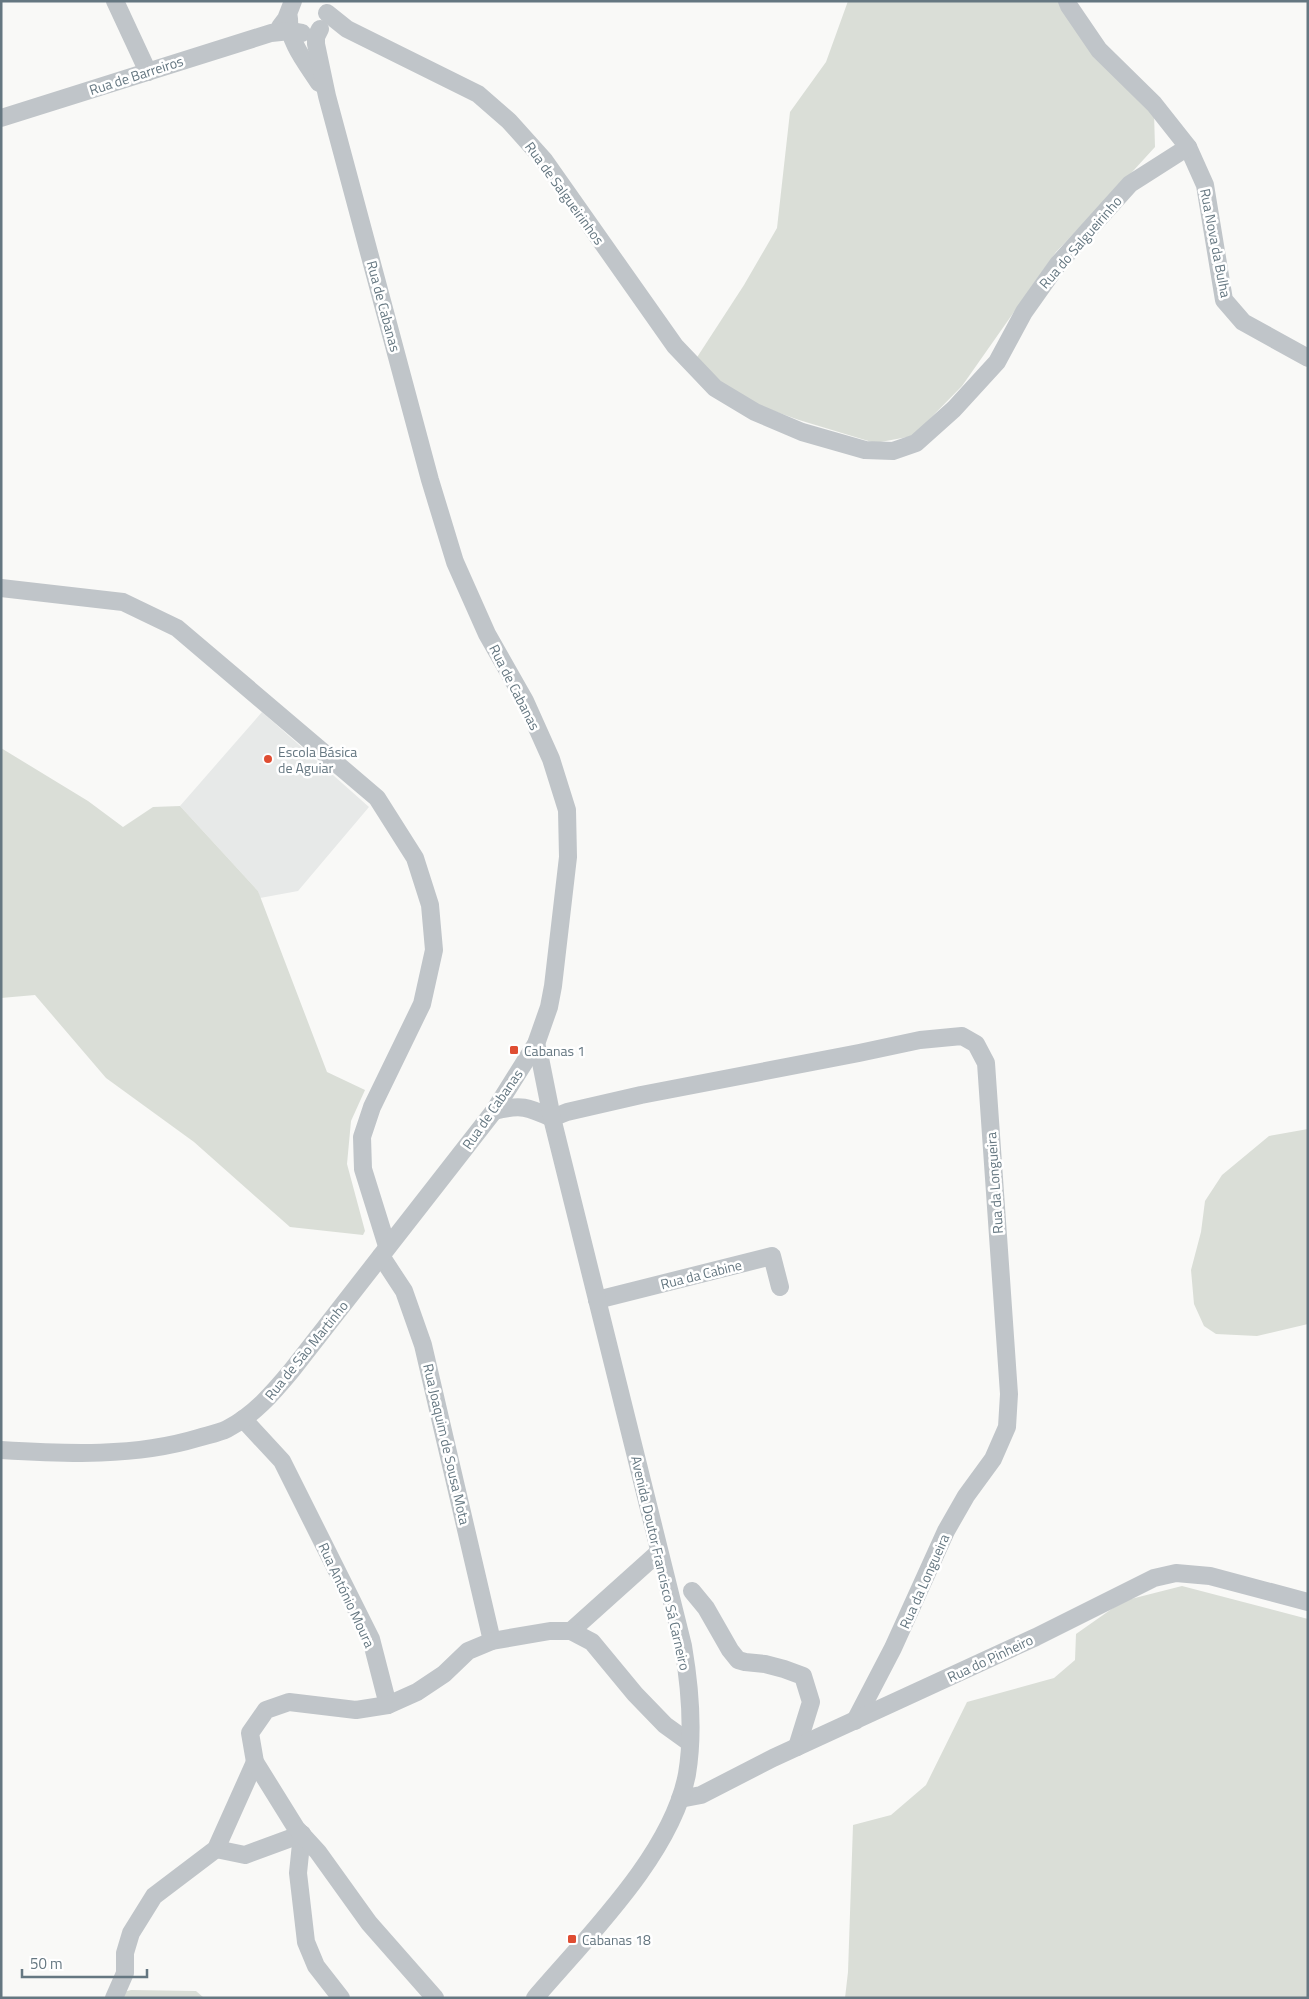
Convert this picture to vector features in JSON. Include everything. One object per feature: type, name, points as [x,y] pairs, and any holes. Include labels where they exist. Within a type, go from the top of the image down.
[{"type":"street","points":[[115,1],[148,72]]},
{"type":"street","name":"Rua Nova da Bulha","points":[[1068,1],[1069,6],[1099,50],[1154,104],[1188,148],[1205,185],[1224,300],[1243,322],[1308,358]]},
{"type":"street","name":"Rua de Barreiros","points":[[1,118],[271,33],[293,24],[314,32],[326,13]]},
{"type":"street","name":"Rua de Cabanas","points":[[326,13],[316,37],[316,44],[327,96],[427,470],[455,562],[488,634],[525,701],[551,759],[566,810],[568,857],[562,922],[550,1007],[536,1044],[494,1111],[384,1251]]},
{"type":"street","name":"Rua de Salgueirinhos","points":[[326,13],[347,29],[478,94],[509,120],[544,160],[675,346]]},
{"type":"street","name":"Rua de Cabanas","points":[[293,24],[327,96]]},
{"type":"street","name":"Rua do Salgueirinho","points":[[675,346],[715,388],[754,412],[802,432],[864,450],[893,452],[916,443],[954,409],[997,362],[1024,312],[1058,264],[1130,184],[1188,148]]},
{"type":"street","name":"Rua Joaquim de Sousa Mota","points":[[1,588],[123,602],[177,628],[377,798],[415,858],[430,905],[434,950],[422,1004],[372,1107],[362,1136],[363,1169],[384,1251],[404,1291],[423,1345],[492,1641]]},
{"type":"street","name":"Rua da Longueira","points":[[552,1118],[567,1112],[641,1095],[920,1040],[962,1036],[976,1044],[986,1063],[1010,1394],[1007,1427],[993,1459],[966,1496],[946,1532],[893,1648],[855,1721]]},
{"type":"street","name":"Avenida Doutor Francisco Sá Carneiro","points":[[535,1998],[617,1902],[652,1855],[668,1828],[680,1799],[687,1774],[690,1743],[688,1672],[552,1118],[536,1044]]},
{"type":"street","points":[[494,1111],[511,1107],[529,1107],[552,1118]]},
{"type":"street","name":"Rua de São Martinho","points":[[1,1450],[126,1452],[162,1447],[226,1429],[262,1405],[275,1391],[384,1251]]},
{"type":"street","name":"Rua da Cabine","points":[[598,1300],[772,1256],[780,1287]]},
{"type":"street","name":"Rua António Moura","points":[[244,1418],[282,1461],[370,1638],[388,1705]]},
{"type":"street","points":[[570,1631],[660,1552]]},
{"type":"street","name":"Rua do Pinheiro","points":[[680,1799],[701,1795],[798,1747],[1036,1637],[1154,1578],[1176,1573],[1210,1576],[1308,1602]]},
{"type":"street","points":[[692,1591],[706,1608],[730,1650],[738,1660],[766,1664],[803,1676],[811,1702],[798,1747]]},
{"type":"street","points":[[435,1998],[369,1923],[318,1852],[302,1834],[256,1762],[250,1733],[266,1710],[289,1702],[356,1710],[388,1705],[417,1692],[444,1674],[468,1651],[492,1641],[550,1631],[570,1631],[592,1642],[635,1694],[665,1725],[690,1743]]},
{"type":"street","points":[[114,1998],[125,1973],[126,1952],[130,1933],[154,1896],[216,1848],[256,1762]]},
{"type":"street","points":[[216,1848],[245,1856],[302,1834]]},
{"type":"street","points":[[302,1834],[298,1873],[306,1942],[316,1966],[341,1998]]},
{"type":"shaded area","points":[[848,1],[1063,1],[1154,113],[1155,147],[1056,252],[962,386],[913,436],[875,443],[799,420],[707,387],[692,365],[744,285],[777,228],[790,112],[826,62]]},
{"type":"shaded area","name":"Escola Básica de Aguiar","points":[[262,712],[369,807],[298,891],[260,898],[258,891],[180,806]]},
{"type":"shaded area","points":[[1,748],[88,801],[123,827],[153,807],[180,806],[258,891],[327,1072],[365,1090],[351,1121],[347,1164],[365,1231],[363,1235],[290,1227],[194,1142],[106,1078],[35,995],[1,998]]},
{"type":"shaded area","points":[[1308,1129],[1308,1324],[1257,1336],[1216,1334],[1204,1326],[1194,1304],[1191,1270],[1201,1232],[1205,1201],[1222,1175],[1269,1136]]},
{"type":"shaded area","points":[[1182,1586],[1308,1619],[1308,1998],[845,1998],[848,1972],[853,1825],[891,1815],[926,1785],[967,1702],[1054,1678],[1075,1660],[1076,1634],[1123,1601]]},
{"type":"shaded area","points":[[131,1990],[196,1991],[204,1998],[101,1998]]},
{"type":"place","name":"Escola Básica de Aguiar","points":[[268,759]]},
{"type":"place","name":"Cabanas 1","points":[[514,1050]]},
{"type":"place","name":"Cabanas 18","points":[[572,1939]]}]
